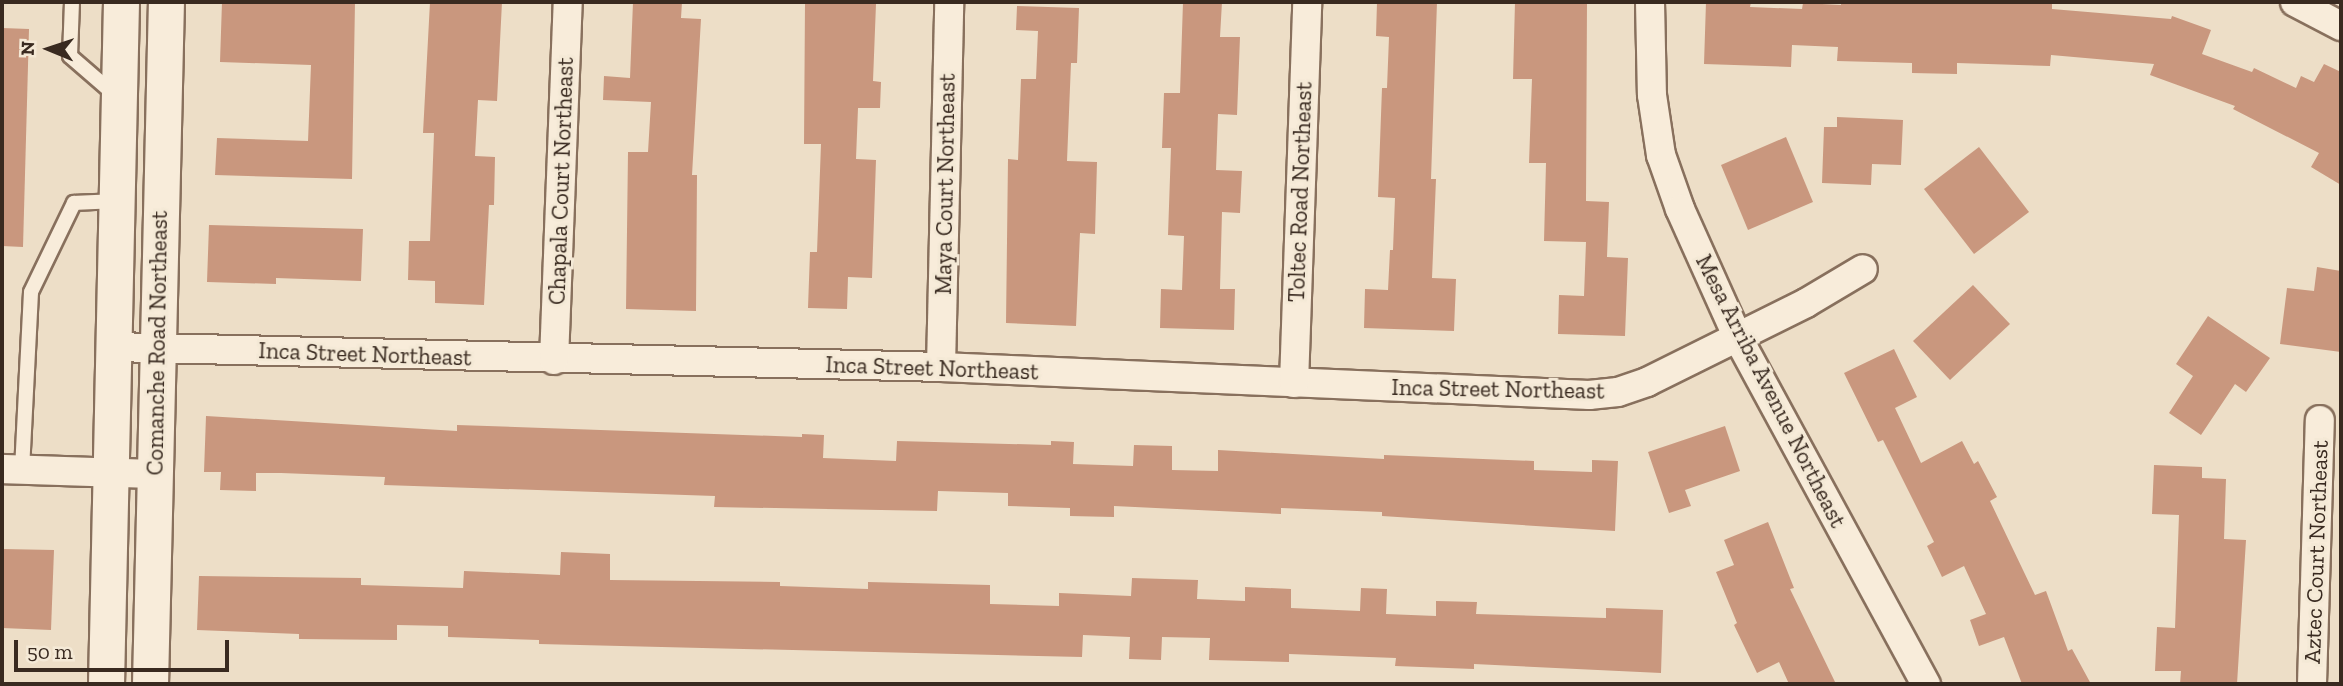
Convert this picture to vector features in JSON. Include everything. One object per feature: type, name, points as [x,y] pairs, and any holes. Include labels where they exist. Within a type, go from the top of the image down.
[{"type":"street","name":"Comanche Road Northeast","points":[[106,684],[121,2]]},
{"type":"street","name":"Comanche Road Northeast","points":[[150,684],[166,2]]},
{"type":"street","name":"Chapala Court Northeast","points":[[554,360],[568,2]]},
{"type":"street","name":"Maya Court Northeast","points":[[941,367],[949,2]]},
{"type":"street","name":"Toltec Road Northeast","points":[[1294,383],[1307,2]]},
{"type":"street","name":"Mesa Arriba Avenue Northeast","points":[[1650,2],[1652,95],[1661,155],[1680,209],[1738,338],[1921,682]]},
{"type":"street","points":[[2295,2],[2341,26]]},
{"type":"street","name":"Inca Street Northeast","points":[[113,346],[554,360],[941,367],[1589,395],[1618,392],[1647,382],[1738,338],[1863,269]]},
{"type":"street","name":"Aztec Court Northeast","points":[[2312,684],[2320,420]]},
{"type":"street","points":[[12,470],[154,474]]},
{"type":"lane","points":[[72,2],[70,56],[118,98]]},
{"type":"lane","points":[[12,470],[31,292],[74,203],[116,201]]},
{"type":"building","points":[[222,2],[355,2],[352,179],[215,175],[217,138],[308,141],[311,65],[220,62]]},
{"type":"building","points":[[430,2],[502,2],[497,101],[478,100],[475,156],[495,157],[494,205],[489,205],[484,305],[435,303],[435,281],[408,280],[409,241],[430,241],[434,133],[423,133]]},
{"type":"building","points":[[633,2],[682,2],[681,18],[701,19],[692,175],[697,175],[696,311],[626,309],[628,152],[648,152],[651,102],[603,100],[604,76],[630,78]]},
{"type":"building","points":[[805,2],[876,4],[873,81],[881,82],[880,108],[858,108],[856,159],[876,160],[872,278],[848,277],[847,309],[808,308],[810,252],[817,252],[821,144],[804,144]]},
{"type":"building","points":[[1183,2],[1222,2],[1220,37],[1240,37],[1237,115],[1218,114],[1216,170],[1242,171],[1240,213],[1222,212],[1220,289],[1235,289],[1234,330],[1160,328],[1161,289],[1182,290],[1184,236],[1168,235],[1171,148],[1162,148],[1164,93],[1180,93]]},
{"type":"building","points":[[1377,2],[1437,2],[1431,179],[1436,179],[1432,278],[1456,279],[1454,331],[1364,328],[1365,289],[1388,290],[1390,250],[1393,250],[1395,198],[1378,197],[1382,88],[1387,88],[1389,37],[1376,36]]},
{"type":"building","points":[[1515,2],[1587,2],[1586,201],[1609,202],[1607,257],[1628,258],[1625,336],[1558,334],[1559,295],[1584,296],[1586,242],[1544,241],[1546,163],[1529,163],[1532,79],[1513,79]]},
{"type":"building","points":[[1706,2],[1751,2],[1750,7],[1802,9],[1803,3],[1841,5],[1841,2],[2052,2],[2052,9],[2171,19],[2172,16],[2211,30],[2202,54],[2252,72],[2254,68],[2296,88],[2301,76],[2314,82],[2324,64],[2341,72],[2341,185],[2311,167],[2319,153],[2233,109],[2235,106],[2150,75],[2154,64],[2051,55],[2050,66],[1957,63],[1957,74],[1912,73],[1912,63],[1837,61],[1838,47],[1792,45],[1791,67],[1704,64]]},
{"type":"building","points":[[1017,6],[1079,8],[1077,63],[1071,63],[1067,161],[1097,162],[1095,234],[1080,233],[1076,326],[1006,323],[1008,159],[1018,160],[1021,79],[1036,79],[1038,31],[1016,30]]},
{"type":"building","points":[[2,28],[29,29],[23,247],[2,246]]},
{"type":"building","points":[[1837,117],[1903,120],[1901,165],[1872,164],[1871,185],[1822,183],[1824,127],[1837,127]]},
{"type":"building","points":[[1786,137],[1813,202],[1748,230],[1721,165]]},
{"type":"building","points":[[1979,147],[2029,212],[1974,254],[1924,189]]},
{"type":"building","points":[[209,225],[363,229],[361,281],[276,278],[276,284],[207,282]]},
{"type":"building","points":[[2317,267],[2341,271],[2341,352],[2280,344],[2287,288],[2314,291]]},
{"type":"building","points":[[1973,285],[2010,324],[1950,380],[1913,341]]},
{"type":"building","points":[[2208,316],[2270,358],[2246,392],[2235,384],[2201,435],[2169,413],[2193,376],[2176,364]]},
{"type":"building","points":[[1894,349],[1917,397],[1895,408],[1921,463],[1962,441],[1974,464],[1978,461],[1997,497],[1990,501],[2035,595],[2046,591],[2068,651],[2072,649],[2091,684],[2022,684],[2004,637],[1979,646],[1970,620],[1986,614],[1964,566],[1942,577],[1927,546],[1934,542],[1883,440],[1878,442],[1844,373]]},
{"type":"building","points":[[206,416],[457,431],[457,425],[802,437],[802,434],[824,435],[823,458],[896,461],[897,441],[1051,445],[1051,441],[1074,442],[1073,464],[1133,466],[1134,445],[1172,446],[1172,470],[1218,471],[1218,450],[1384,459],[1384,455],[1534,461],[1534,470],[1592,472],[1592,460],[1618,461],[1615,531],[1382,516],[1382,512],[1281,508],[1281,514],[1114,506],[1114,517],[1070,516],[1070,508],[1008,506],[1008,493],[938,491],[937,511],[714,507],[715,496],[384,485],[385,477],[281,473],[256,473],[256,491],[220,490],[221,472],[204,472]]},
{"type":"building","points":[[1725,426],[1740,471],[1685,490],[1691,506],[1669,513],[1648,452]]},
{"type":"building","points":[[2154,465],[2202,467],[2202,478],[2226,479],[2224,539],[2246,540],[2237,684],[2180,684],[2181,671],[2155,671],[2157,627],[2175,628],[2179,515],[2152,514]]},
{"type":"building","points":[[1768,522],[1794,588],[1790,589],[1836,684],[1789,684],[1779,662],[1757,673],[1734,625],[1737,623],[1716,572],[1734,565],[1724,540]]},
{"type":"building","points":[[2,549],[54,550],[51,630],[2,628]]},
{"type":"building","points":[[561,552],[610,554],[610,580],[780,582],[780,586],[868,589],[868,582],[990,585],[990,604],[1059,606],[1059,593],[1131,596],[1132,578],[1198,580],[1197,599],[1245,601],[1245,587],[1291,589],[1291,608],[1360,611],[1361,588],[1387,589],[1386,614],[1436,616],[1436,601],[1477,602],[1476,614],[1606,618],[1606,608],[1663,610],[1661,673],[1474,664],[1474,669],[1395,666],[1396,658],[1289,654],[1289,662],[1209,660],[1210,638],[1162,637],[1161,660],[1129,659],[1130,637],[1083,635],[1082,657],[539,644],[539,640],[448,637],[448,626],[397,625],[397,640],[299,639],[299,634],[197,630],[199,576],[361,578],[361,585],[463,588],[464,571],[560,575]]}]
